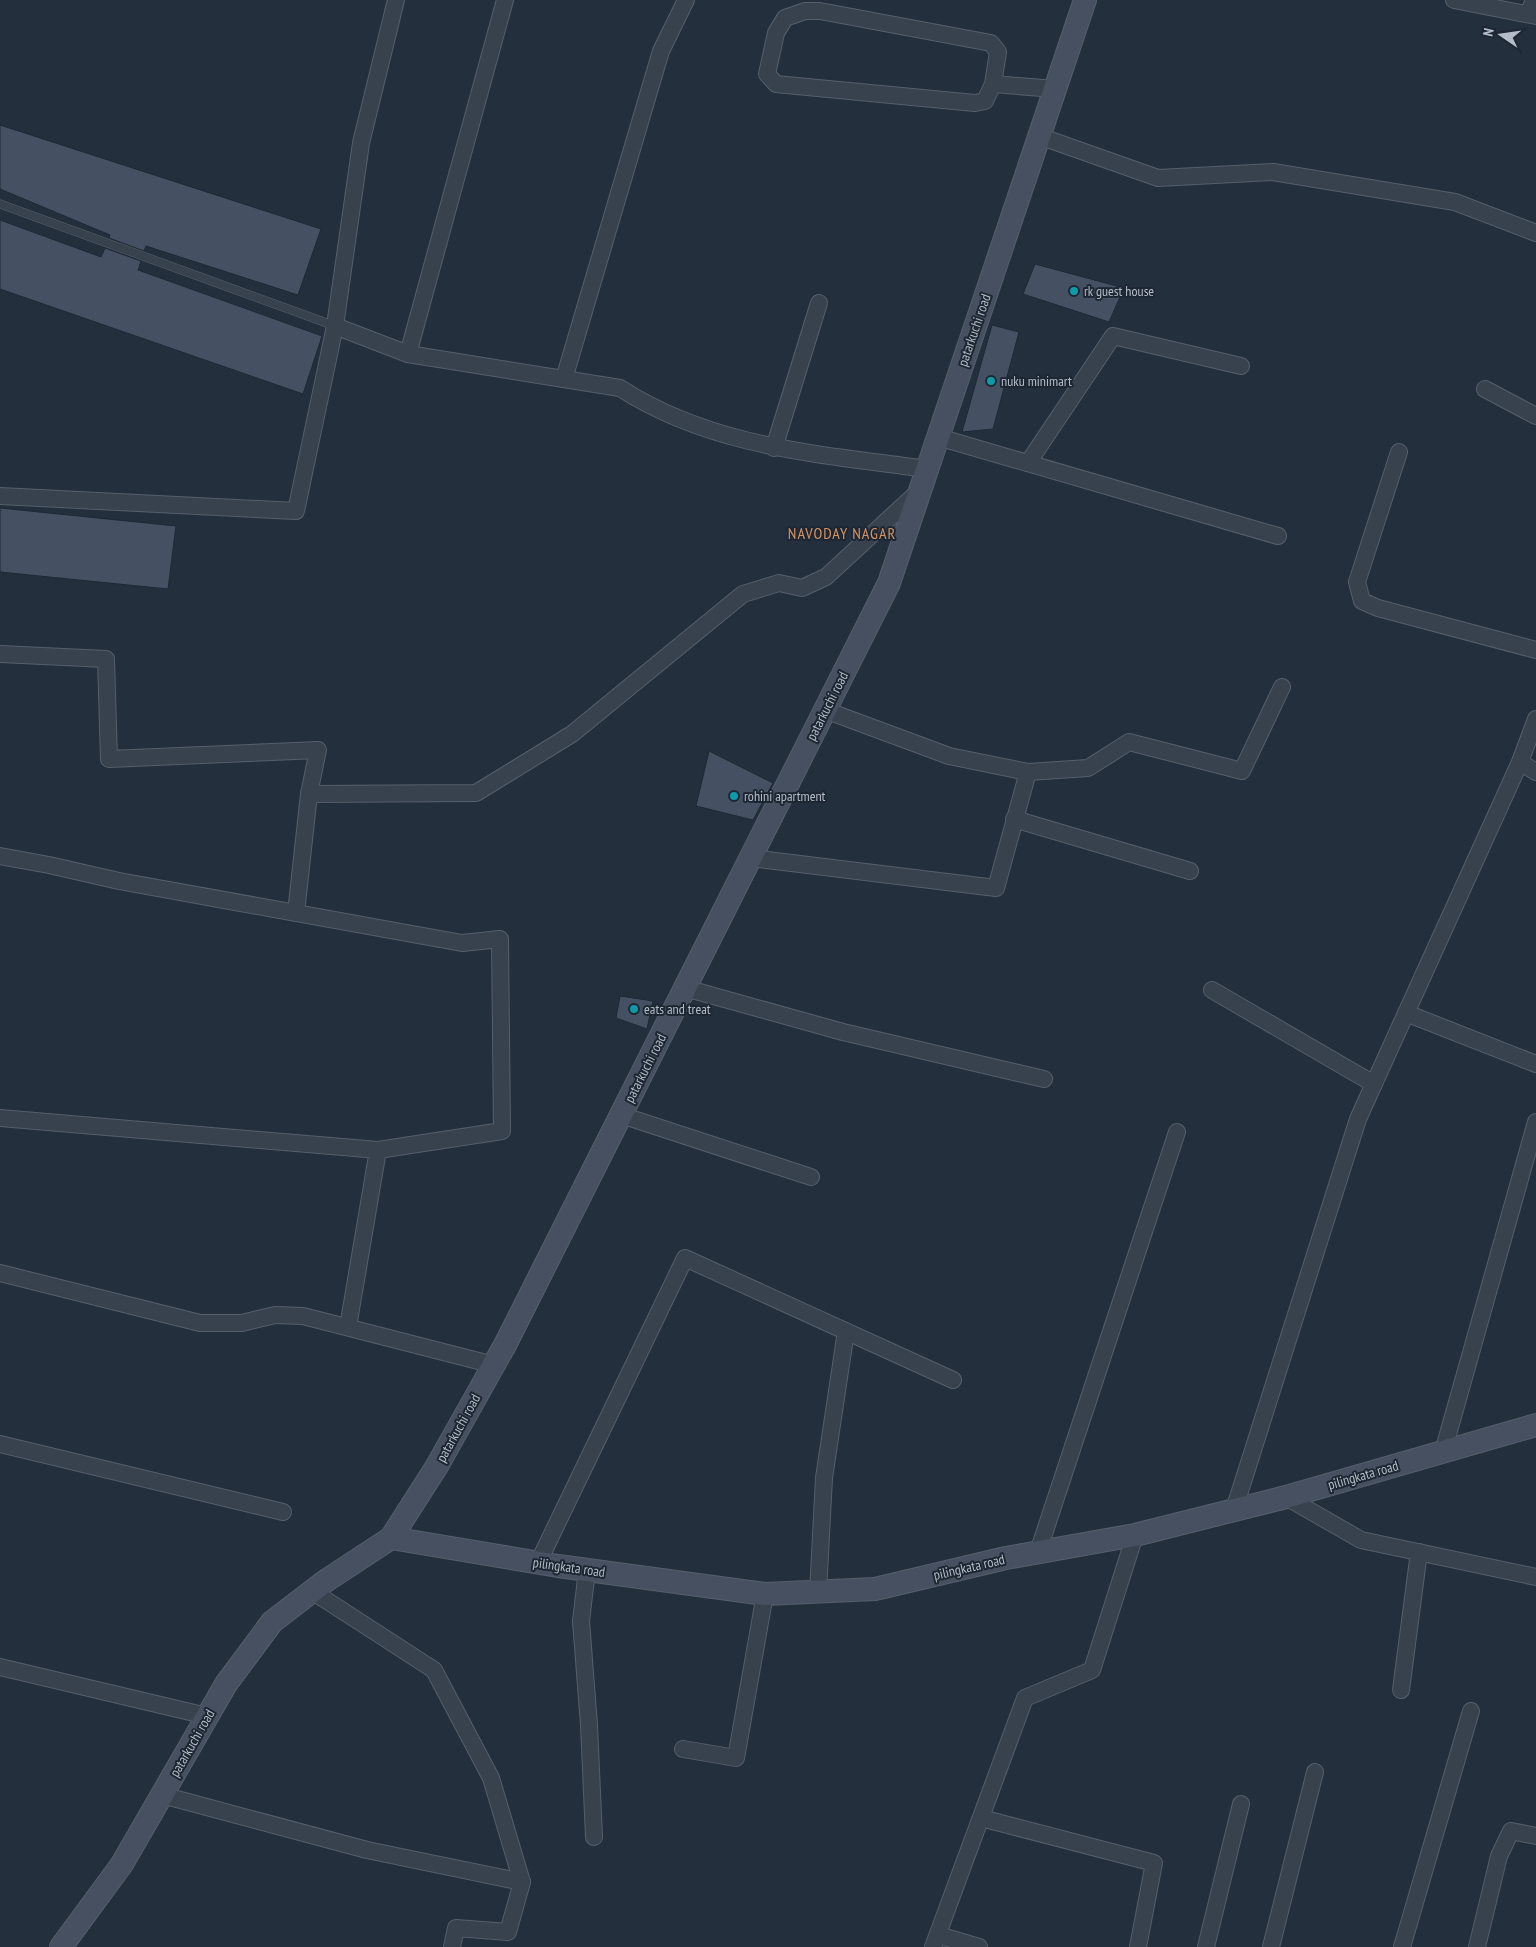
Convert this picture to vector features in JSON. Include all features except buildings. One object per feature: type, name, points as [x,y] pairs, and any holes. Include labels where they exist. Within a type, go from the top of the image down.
[{"type":"street","points":[[0,496],[296,511],[336,326],[361,143],[396,0]]},
{"type":"street","points":[[408,354],[504,0]]},
{"type":"street","points":[[564,379],[661,51],[686,0]]},
{"type":"street","name":"patarkuchi road","points":[[61,1947],[122,1864],[226,1684],[272,1622],[312,1591],[391,1538],[437,1466],[494,1365],[889,583],[1085,0]]},
{"type":"street","points":[[1454,0],[1533,10]]},
{"type":"street","points":[[805,11],[820,11],[991,43],[998,52],[993,84],[985,101],[974,103],[776,84],[767,74],[776,33],[785,18],[805,11]]},
{"type":"street","points":[[993,84],[1055,89]]},
{"type":"street","points":[[1039,136],[1158,178],[1273,172],[1455,202],[1536,233]]},
{"type":"street","points":[[774,448],[819,304]]},
{"type":"street","points":[[336,326],[408,354],[620,388],[647,405],[706,430],[774,448],[924,479]]},
{"type":"street","points":[[1028,463],[1113,336],[1241,366]]},
{"type":"street","points":[[1486,389],[1536,416]]},
{"type":"street","points":[[938,438],[1278,536]]},
{"type":"street","points":[[1399,452],[1357,582],[1362,601],[1378,608],[1536,650]]},
{"type":"street","points":[[309,794],[476,793],[572,734],[743,594],[779,583],[802,588],[826,578],[924,479]]},
{"type":"street","points":[[0,654],[106,659],[109,759],[318,750],[309,794],[296,913]]},
{"type":"street","points":[[825,710],[950,756],[1028,772],[1088,768],[1129,742],[1242,771],[1282,687]]},
{"type":"street","points":[[1234,1510],[1358,1119],[1520,762],[1536,719]]},
{"type":"street","points":[[1520,762],[1536,772]]},
{"type":"street","points":[[751,858],[996,888],[1028,772]]},
{"type":"street","points":[[1014,819],[1190,871]]},
{"type":"street","points":[[0,856],[119,881],[462,943],[500,939],[502,1131],[378,1150],[0,1118]]},
{"type":"street","points":[[685,988],[844,1032],[1044,1079]]},
{"type":"street","points":[[1212,990],[1374,1084]]},
{"type":"street","points":[[1406,1013],[1536,1064]]},
{"type":"street","points":[[621,1115],[811,1177]]},
{"type":"street","points":[[1443,1452],[1536,1122]]},
{"type":"street","points":[[1038,1552],[1177,1132]]},
{"type":"street","points":[[348,1327],[378,1150]]},
{"type":"street","points":[[538,1563],[685,1258],[953,1380]]},
{"type":"street","points":[[0,1273],[200,1323],[242,1323],[275,1315],[303,1316],[494,1365]]},
{"type":"street","points":[[818,1592],[824,1478],[846,1332]]},
{"type":"street","name":"pilingkata road","points":[[391,1538],[538,1563],[765,1594],[875,1590],[1006,1558],[1135,1535],[1286,1497],[1536,1425]]},
{"type":"street","points":[[0,1444],[283,1512]]},
{"type":"street","points":[[1286,1497],[1361,1540],[1536,1577]]},
{"type":"street","points":[[979,1947],[936,1941],[1025,1698],[1092,1670],[1135,1535]]},
{"type":"street","points":[[1401,1690],[1419,1552]]},
{"type":"street","points":[[588,1570],[581,1621],[589,1725],[594,1837]]},
{"type":"street","points":[[312,1591],[434,1670],[491,1778],[522,1882],[508,1932],[456,1928],[452,1947]]},
{"type":"street","points":[[683,1749],[736,1758],[765,1594]]},
{"type":"street","points":[[0,1667],[207,1716]]},
{"type":"street","points":[[1402,1947],[1471,1711]]},
{"type":"street","points":[[1271,1947],[1315,1772]]},
{"type":"street","points":[[162,1795],[367,1850],[522,1882]]},
{"type":"street","points":[[1206,1947],[1241,1804]]},
{"type":"street","points":[[981,1818],[1154,1863],[1138,1947]]},
{"type":"street","points":[[1477,1947],[1499,1856],[1511,1831],[1536,1836]]},
{"type":"lane","points":[[0,204],[336,326]]},
{"type":"place","name":"rk guest house","points":[[1074,291]]},
{"type":"place","name":"nuku minimart","points":[[991,381]]},
{"type":"place","name":"rohini apartment","points":[[734,796]]},
{"type":"place","name":"eats and treat","points":[[634,1009]]},
{"type":"district","name":"NAVODAY NAGAR","points":[[842,533]]}]
